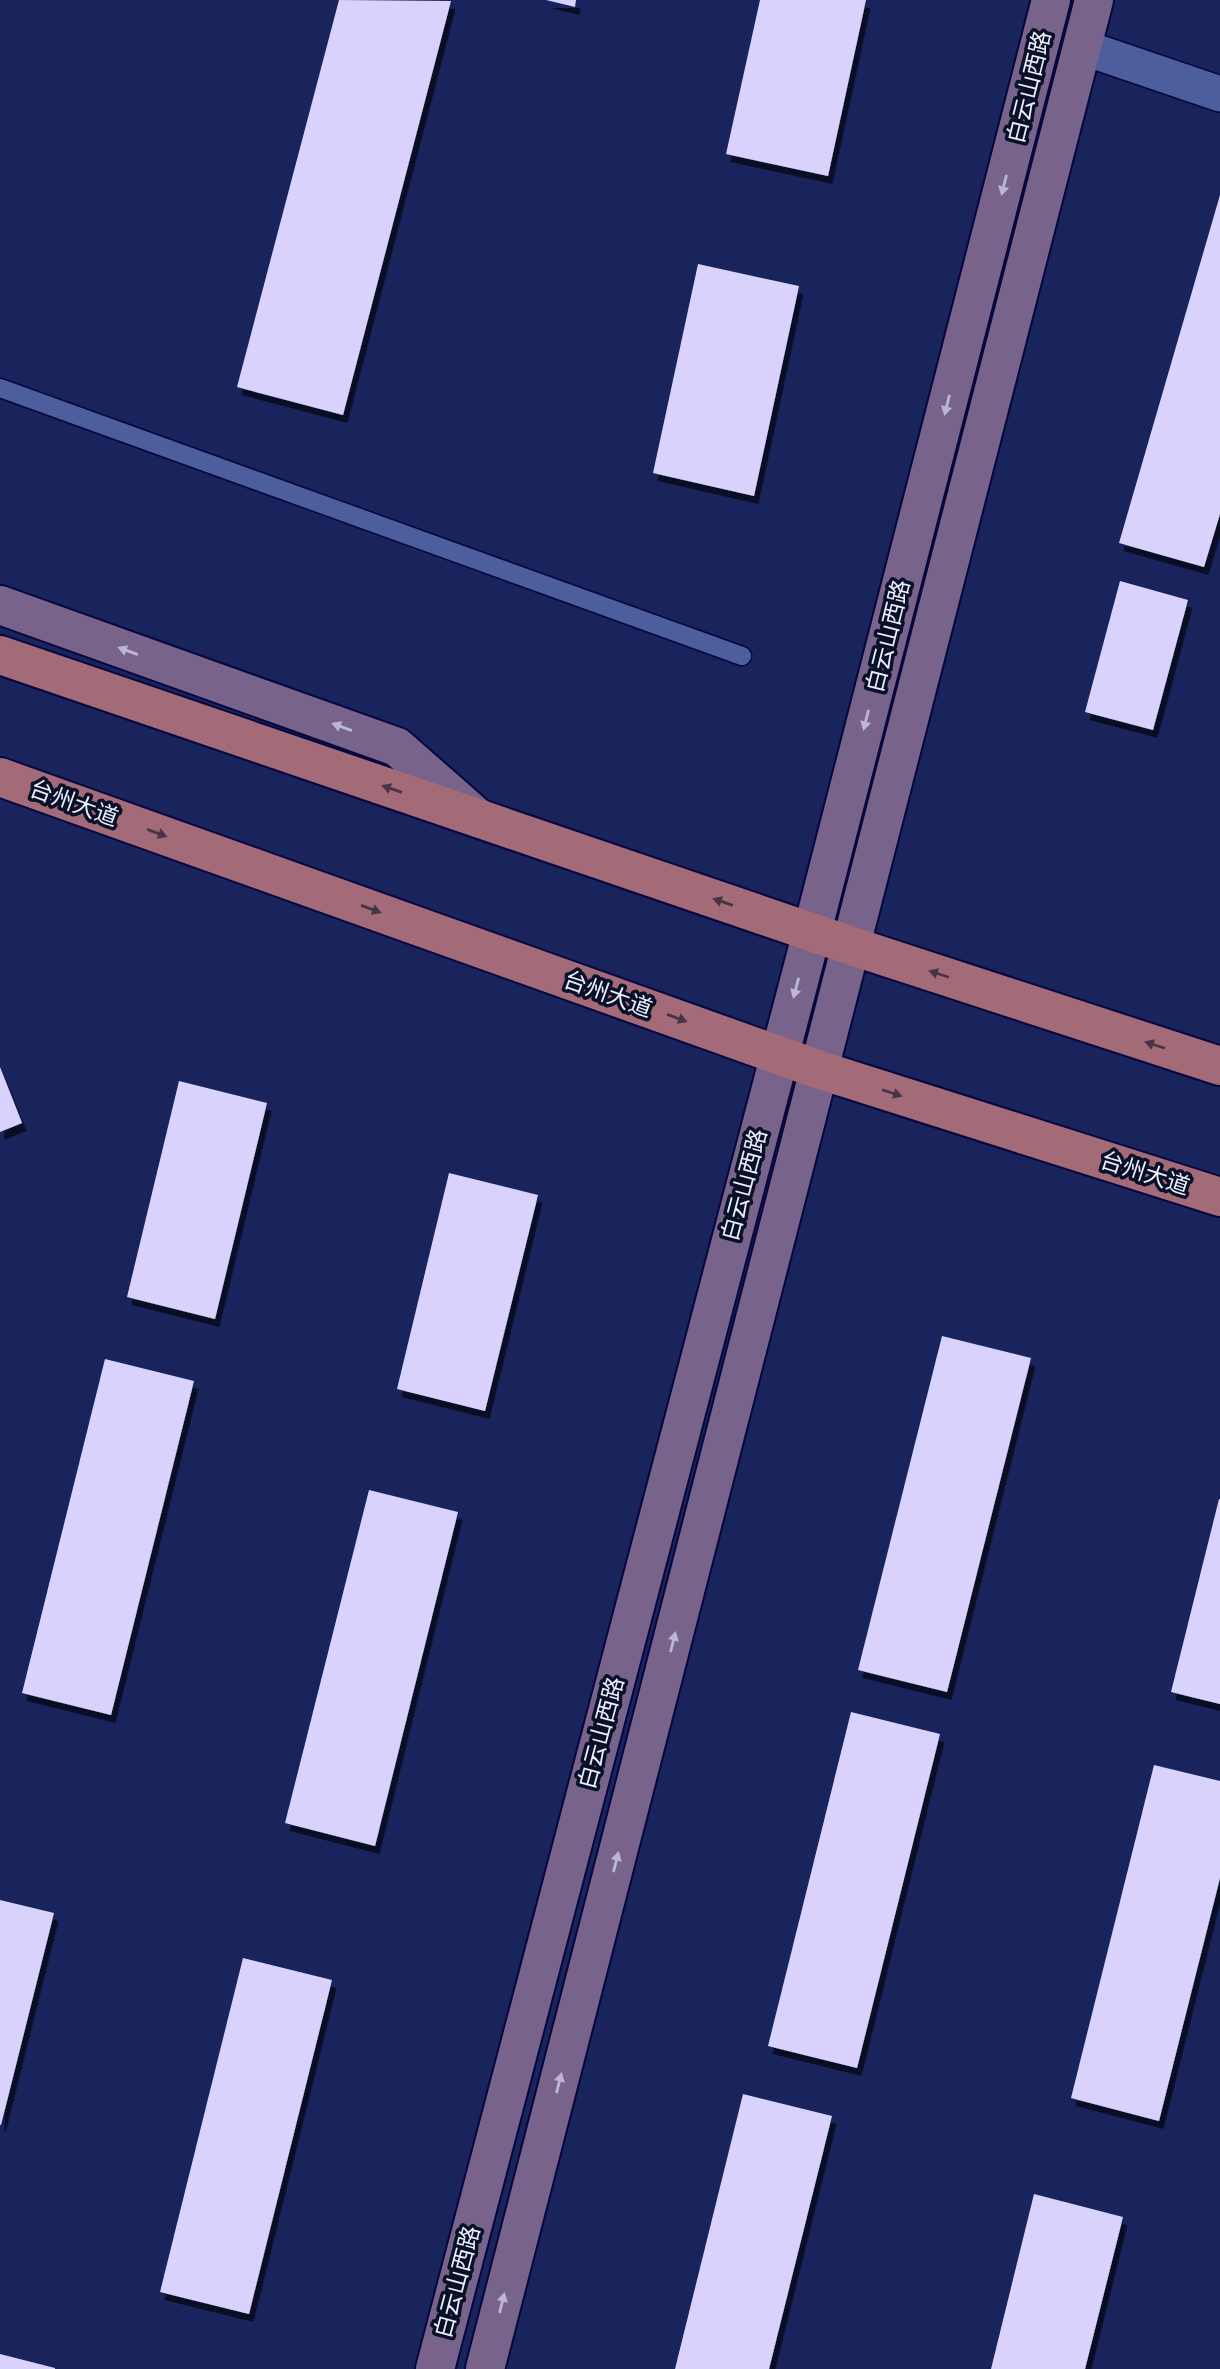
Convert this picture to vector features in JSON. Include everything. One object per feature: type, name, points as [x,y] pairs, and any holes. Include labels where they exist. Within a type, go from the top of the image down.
[{"type":"main road","name":"白云山西路","points":[[435,2369],[812,932],[1051,0]]},
{"type":"main road","name":"白云山西路","points":[[485,2369],[1094,0]]},
{"type":"main road","points":[[0,605],[397,747],[478,818]]},
{"type":"main road","points":[[0,655],[852,946],[1220,1066]]},
{"type":"main road","name":"台州大道","points":[[0,777],[820,1070],[1220,1197]]},
{"type":"street","points":[[1082,47],[1220,94]]},
{"type":"lane","points":[[0,388],[742,656]]},
{"type":"building","points":[[339,0],[451,1],[343,415],[237,387]]},
{"type":"building","points":[[546,0],[576,0],[575,7]]},
{"type":"building","points":[[760,0],[866,0],[828,176],[726,154]]},
{"type":"building","points":[[1220,195],[1220,514],[1204,567],[1119,543]]},
{"type":"building","points":[[698,264],[799,286],[754,496],[653,473]]},
{"type":"building","points":[[1120,581],[1188,600],[1153,730],[1085,712]]},
{"type":"building","points":[[0,1067],[22,1123],[0,1132]]},
{"type":"building","points":[[179,1081],[267,1103],[215,1319],[127,1297]]},
{"type":"building","points":[[449,1173],[538,1195],[485,1411],[397,1389]]},
{"type":"building","points":[[942,1336],[1031,1358],[947,1692],[858,1670]]},
{"type":"building","points":[[105,1359],[194,1381],[111,1715],[22,1693]]},
{"type":"building","points":[[369,1490],[458,1512],[375,1846],[285,1823]]},
{"type":"building","points":[[1220,1499],[1220,1704],[1171,1692]]},
{"type":"building","points":[[851,1712],[940,1734],[857,2068],[768,2046]]},
{"type":"building","points":[[1154,1765],[1220,1781],[1220,1878],[1159,2121],[1071,2098]]},
{"type":"building","points":[[0,1900],[54,1913],[1,2125],[0,2125]]},
{"type":"building","points":[[243,1958],[332,1980],[249,2314],[160,2292]]},
{"type":"building","points":[[743,2094],[832,2116],[769,2369],[675,2369]]},
{"type":"building","points":[[1034,2194],[1123,2217],[1085,2369],[991,2369]]},
{"type":"building","points":[[0,2354],[55,2368],[55,2369],[0,2369]]}]
